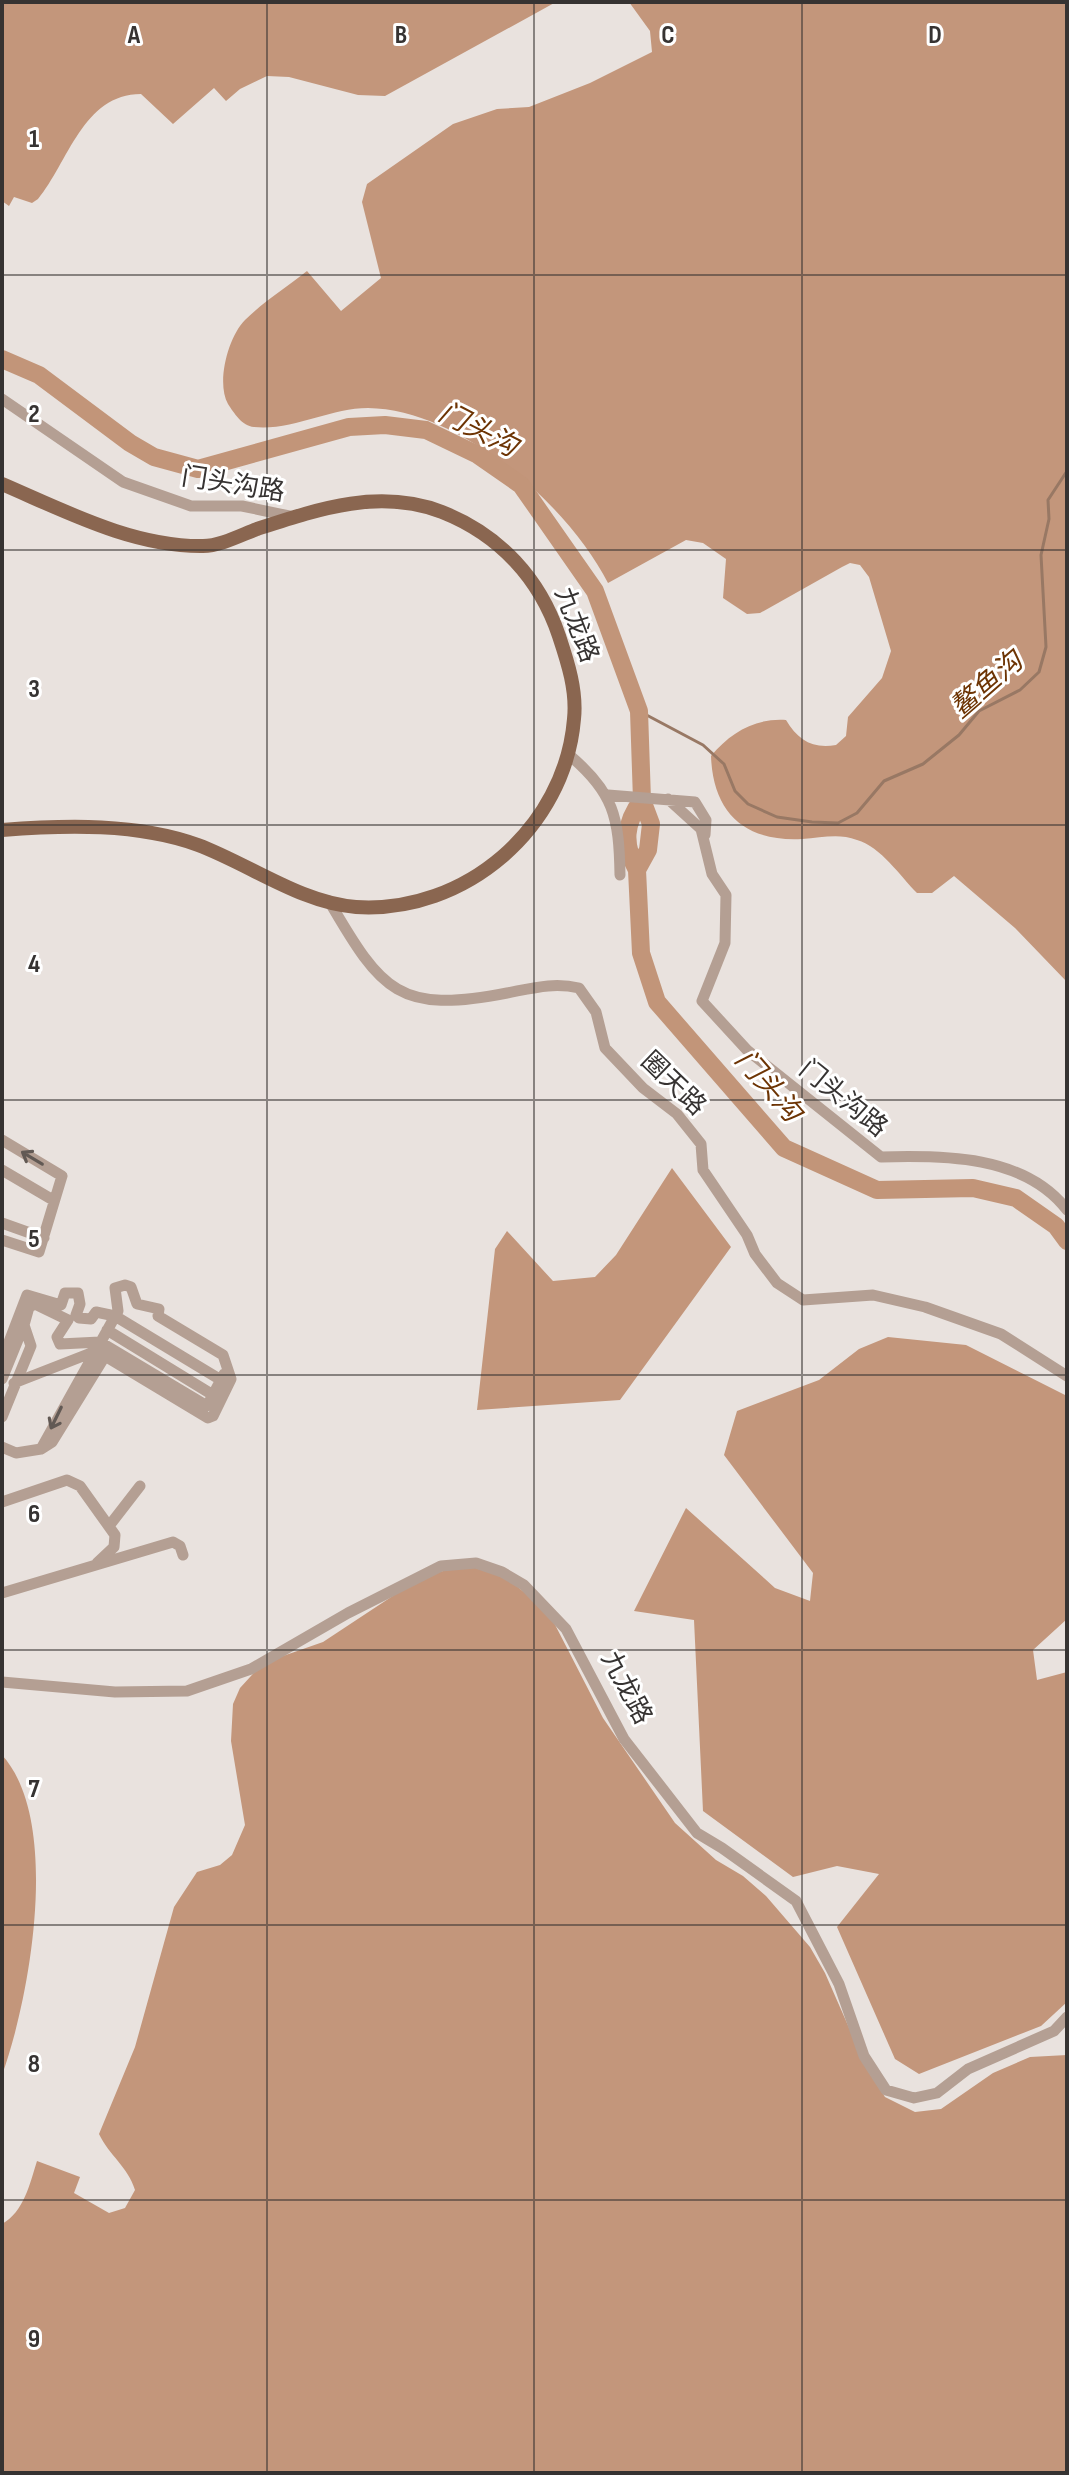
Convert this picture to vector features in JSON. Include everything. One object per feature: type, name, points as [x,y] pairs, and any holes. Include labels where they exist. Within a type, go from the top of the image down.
[{"type":"main road","name":"九龙路","points":[[2,484],[68,513],[148,540],[207,547],[346,502],[395,501],[442,512],[494,539],[531,577],[557,630],[571,672],[575,717],[568,754],[540,816],[523,840],[485,872],[447,890],[376,908],[351,907],[329,901],[194,843],[140,832],[58,826],[2,830]]},
{"type":"street","name":"门头沟路","points":[[2,399],[123,482],[191,506],[242,506],[294,517]]},
{"type":"street","points":[[568,754],[609,795],[619,828],[620,875]]},
{"type":"street","name":"门头沟路","points":[[609,795],[668,799],[685,813],[705,838],[712,874],[726,895],[726,921],[725,943],[702,1001],[747,1050],[881,1157],[947,1155],[1012,1170],[1057,1197],[1067,1210]]},
{"type":"street","name":"圈天路","points":[[329,901],[357,949],[394,988],[412,998],[435,1002],[486,997],[558,983],[579,988],[596,1012],[605,1048],[643,1088],[677,1114],[701,1144],[703,1170],[747,1235],[755,1254],[777,1283],[803,1300],[873,1295],[925,1307],[1001,1334],[1067,1376]]},
{"type":"street","points":[[2,1140],[62,1176],[39,1252],[2,1240]]},
{"type":"street","points":[[2,1170],[53,1200]]},
{"type":"street","points":[[2,1223],[44,1238]]},
{"type":"street","points":[[2,1447],[16,1453],[41,1449],[100,1350],[118,1311],[115,1288],[125,1285],[131,1287],[137,1304],[159,1309],[158,1316],[223,1355],[231,1379],[211,1409]]},
{"type":"street","points":[[2,1360],[27,1295],[61,1305],[65,1293],[78,1293],[80,1304],[76,1315],[79,1318],[91,1319],[96,1312],[115,1316],[221,1380]]},
{"type":"street","points":[[2,1417],[6,1380],[29,1307],[35,1304],[68,1320],[57,1337],[60,1344],[100,1350],[208,1418],[213,1395],[227,1367]]},
{"type":"street","points":[[107,1330],[213,1395]]},
{"type":"street","points":[[6,1380],[100,1350]]},
{"type":"street","points":[[2,1502],[67,1480],[80,1486],[115,1535],[114,1547],[94,1566]]},
{"type":"street","points":[[109,1526],[140,1486]]},
{"type":"street","points":[[2,1593],[173,1542],[180,1546],[183,1555]]},
{"type":"street","name":"九龙路","points":[[2,1682],[115,1692],[187,1691],[251,1669],[348,1613],[441,1566],[476,1563],[524,1585],[566,1629],[624,1739],[697,1833],[796,1901],[839,1984],[864,2056],[886,2090],[914,2098],[937,2093],[968,2069],[1054,2031],[1067,2017]]},
{"type":"shaded area","points":[[2,2],[556,2],[385,96],[358,95],[289,77],[267,76],[240,89],[226,101],[214,88],[173,124],[141,94],[121,97],[105,105],[91,118],[38,199],[32,203],[14,197],[9,206],[2,201]]},
{"type":"shaded area","points":[[629,2],[1067,2],[1067,982],[1015,928],[954,876],[932,893],[917,893],[882,855],[866,844],[843,837],[782,839],[764,835],[736,820],[718,793],[711,756],[744,728],[764,721],[786,720],[806,742],[820,746],[836,745],[846,736],[848,717],[882,678],[891,651],[869,577],[860,565],[850,563],[760,613],[747,614],[723,598],[726,559],[703,543],[686,540],[608,583],[567,523],[539,494],[474,443],[439,425],[403,413],[368,408],[282,426],[254,427],[242,422],[228,404],[223,384],[229,349],[239,328],[259,307],[307,271],[341,311],[381,278],[362,202],[367,184],[453,124],[497,109],[529,107],[590,83],[652,52],[650,31]]},
{"type":"shaded area","points":[[672,1168],[731,1247],[620,1400],[477,1410],[495,1249],[507,1231],[553,1281],[595,1277],[616,1255]]},
{"type":"shaded area","points":[[888,1337],[966,1345],[1067,1396],[1067,1619],[1033,1650],[1037,1680],[1067,1672],[1067,2002],[1041,2026],[919,2074],[895,2059],[837,1927],[879,1874],[837,1866],[793,1877],[703,1811],[694,1620],[634,1611],[686,1508],[775,1588],[810,1601],[813,1573],[724,1455],[737,1411],[819,1380],[859,1349]]},
{"type":"shaded area","points":[[489,1563],[549,1613],[603,1718],[675,1823],[716,1860],[743,1876],[766,1896],[810,1947],[825,1973],[868,2071],[885,2097],[915,2112],[941,2109],[993,2073],[1030,2057],[1067,2055],[1067,2473],[2,2473],[2,2224],[21,2205],[37,2161],[80,2177],[74,2193],[109,2213],[125,2208],[135,2190],[128,2174],[99,2134],[135,2047],[174,1907],[197,1872],[220,1865],[232,1855],[245,1825],[231,1741],[233,1704],[240,1688],[263,1663],[323,1642],[426,1574]]},
{"type":"shaded area","points":[[2,1755],[20,1785],[31,1822],[36,1865],[30,1957],[22,2002],[2,2075]]},
{"type":"waterway","name":"门头沟","points":[[2,359],[39,375],[130,443],[154,457],[198,469],[349,427],[385,425],[426,430],[478,455],[521,485],[595,591],[639,711],[642,800],[651,824],[648,850],[637,870],[641,953],[657,1002],[784,1148],[877,1190],[973,1188],[1016,1198],[1056,1226],[1067,1241]]},
{"type":"waterway","name":"鳌鱼沟","points":[[639,711],[703,745],[724,764],[735,791],[748,804],[777,817],[812,822],[838,823],[857,813],[884,781],[923,764],[959,735],[979,711],[1020,690],[1039,672],[1046,647],[1041,555],[1049,519],[1048,500],[1067,471]]},
{"type":"waterway","name":"门头沟","points":[[637,870],[629,851],[628,834],[632,817],[642,800]]}]
